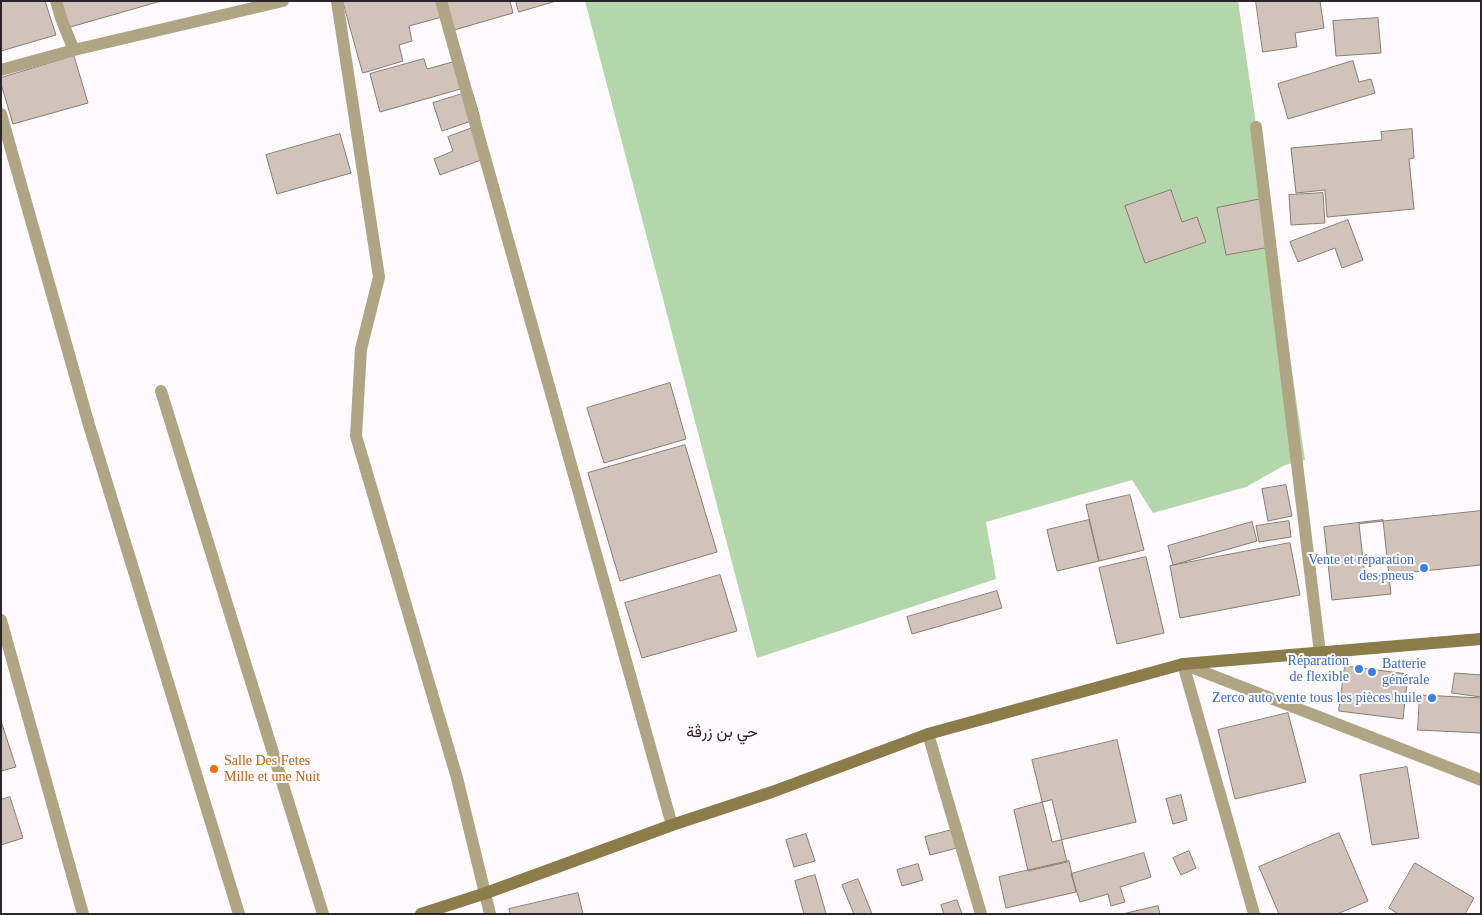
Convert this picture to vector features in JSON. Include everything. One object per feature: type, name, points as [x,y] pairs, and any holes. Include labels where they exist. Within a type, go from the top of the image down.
[{"type":"main road","points":[[421,914],[486,893],[672,825],[772,792],[928,734],[1184,664],[1481,639]]},
{"type":"street","points":[[56,1],[74,50]]},
{"type":"street","points":[[1,70],[231,7],[283,1]]},
{"type":"street","points":[[337,1],[379,278],[361,349],[356,436],[457,778],[490,914]]},
{"type":"street","points":[[441,1],[672,825]]},
{"type":"street","points":[[1,114],[89,425],[239,914]]},
{"type":"street","points":[[1256,127],[1320,653]]},
{"type":"street","points":[[161,391],[323,914]]},
{"type":"street","points":[[1,620],[83,914]]},
{"type":"street","points":[[1184,664],[1481,780]]},
{"type":"street","points":[[1184,664],[1254,914]]},
{"type":"street","points":[[928,734],[981,914]]},
{"type":"green space","points":[[585,1],[1238,1],[1305,460],[1285,465],[1246,487],[1153,513],[1132,480],[986,522],[996,579],[757,658]]},
{"type":"building","points":[[1,1],[45,1],[56,35],[1,51]]},
{"type":"building","points":[[60,1],[161,1],[67,28]]},
{"type":"building","points":[[343,1],[510,1],[513,13],[447,32],[442,17],[409,26],[412,41],[399,45],[403,61],[363,73]]},
{"type":"building","points":[[516,1],[556,1],[519,12]]},
{"type":"building","points":[[1256,1],[1320,1],[1324,28],[1295,33],[1297,47],[1263,52]]},
{"type":"building","points":[[1378,18],[1381,53],[1336,56],[1333,21]]},
{"type":"building","points":[[74,56],[88,103],[13,124],[1,84],[1,78]]},
{"type":"building","points":[[424,59],[427,69],[456,61],[464,88],[380,112],[370,74]]},
{"type":"building","points":[[1353,61],[1359,82],[1371,79],[1375,93],[1288,119],[1278,84]]},
{"type":"building","points":[[472,91],[480,118],[442,131],[433,103]]},
{"type":"building","points":[[478,126],[489,157],[440,175],[434,159],[453,151],[448,137]]},
{"type":"building","points":[[1412,129],[1414,158],[1409,159],[1414,209],[1327,217],[1325,190],[1296,193],[1291,148],[1382,140],[1381,132]]},
{"type":"building","points":[[340,134],[351,173],[277,194],[266,155]]},
{"type":"building","points":[[1171,190],[1182,222],[1197,217],[1206,242],[1145,263],[1125,206]]},
{"type":"building","points":[[1323,193],[1325,223],[1291,225],[1289,195]]},
{"type":"building","points":[[1261,199],[1270,247],[1226,255],[1217,208]]},
{"type":"building","points":[[1348,220],[1363,260],[1342,268],[1335,248],[1298,262],[1290,242]]},
{"type":"building","points":[[670,383],[686,439],[604,463],[587,408]]},
{"type":"building","points":[[685,445],[717,552],[620,581],[588,473]]},
{"type":"building","points":[[1286,485],[1292,516],[1268,521],[1262,489]]},
{"type":"building","points":[[1130,495],[1144,550],[1099,561],[1086,505]]},
{"type":"building","points":[[1481,511],[1481,565],[1365,577],[1359,524]]},
{"type":"building","points":[[1089,520],[1099,561],[1057,571],[1047,530]]},
{"type":"building","points":[[1383,520],[1391,594],[1332,600],[1324,527]]},
{"type":"building","points":[[1289,521],[1291,537],[1259,542],[1256,526]]},
{"type":"building","points":[[1252,522],[1257,541],[1173,565],[1168,546]]},
{"type":"building","points":[[1290,543],[1300,595],[1180,618],[1170,566]]},
{"type":"building","points":[[1146,557],[1164,633],[1117,644],[1099,568]]},
{"type":"building","points":[[720,575],[737,631],[642,658],[625,603]]},
{"type":"building","points":[[997,591],[1002,608],[912,634],[907,617]]},
{"type":"building","points":[[1345,666],[1408,674],[1403,719],[1339,711]]},
{"type":"building","points":[[1455,673],[1481,675],[1481,697],[1452,693]]},
{"type":"building","points":[[1420,695],[1481,698],[1481,733],[1418,730]]},
{"type":"building","points":[[1288,713],[1306,782],[1235,799],[1218,730]]},
{"type":"building","points":[[1,721],[16,767],[1,771]]},
{"type":"building","points":[[1117,740],[1136,822],[1052,842],[1032,760]]},
{"type":"building","points":[[1407,767],[1419,838],[1372,845],[1360,775]]},
{"type":"building","points":[[1181,795],[1187,820],[1173,824],[1166,799]]},
{"type":"building","points":[[10,797],[23,838],[1,845],[1,800]]},
{"type":"building","points":[[1052,800],[1067,862],[1028,871],[1014,810]]},
{"type":"building","points":[[952,830],[957,848],[930,855],[925,837]]},
{"type":"building","points":[[1339,833],[1368,901],[1337,914],[1279,914],[1259,867]]},
{"type":"building","points":[[806,834],[815,861],[794,867],[786,840]]},
{"type":"building","points":[[1189,851],[1196,868],[1181,875],[1173,858]]},
{"type":"building","points":[[1144,853],[1151,877],[1120,887],[1125,902],[1111,906],[1108,894],[1080,902],[1071,874]]},
{"type":"building","points":[[1069,861],[1076,892],[1006,908],[999,877]]},
{"type":"building","points":[[1415,863],[1474,898],[1465,914],[1398,914],[1389,908]]},
{"type":"building","points":[[918,864],[923,880],[902,886],[897,870]]},
{"type":"building","points":[[815,875],[826,914],[804,914],[795,881]]},
{"type":"building","points":[[858,879],[872,914],[854,914],[842,885]]},
{"type":"building","points":[[578,893],[583,914],[510,914],[509,909]]},
{"type":"building","points":[[957,900],[962,914],[944,914],[941,905]]},
{"type":"building","points":[[1158,906],[1160,914],[1123,914]]},
{"type":"place","name":"Vente et réparation des pneus","points":[[1424,568]]},
{"type":"place","name":"Réparation de flexible","points":[[1359,669]]},
{"type":"place","name":"Batterie générale","points":[[1372,672]]},
{"type":"place","name":"Zerco auto vente tous les pièces huile","points":[[1432,698]]},
{"type":"place","name":"Salle Des Fetes Mille et une Nuit","points":[[214,769]]},
{"type":"district","name":"حي بن زرڤة","points":[[722,733]]}]
